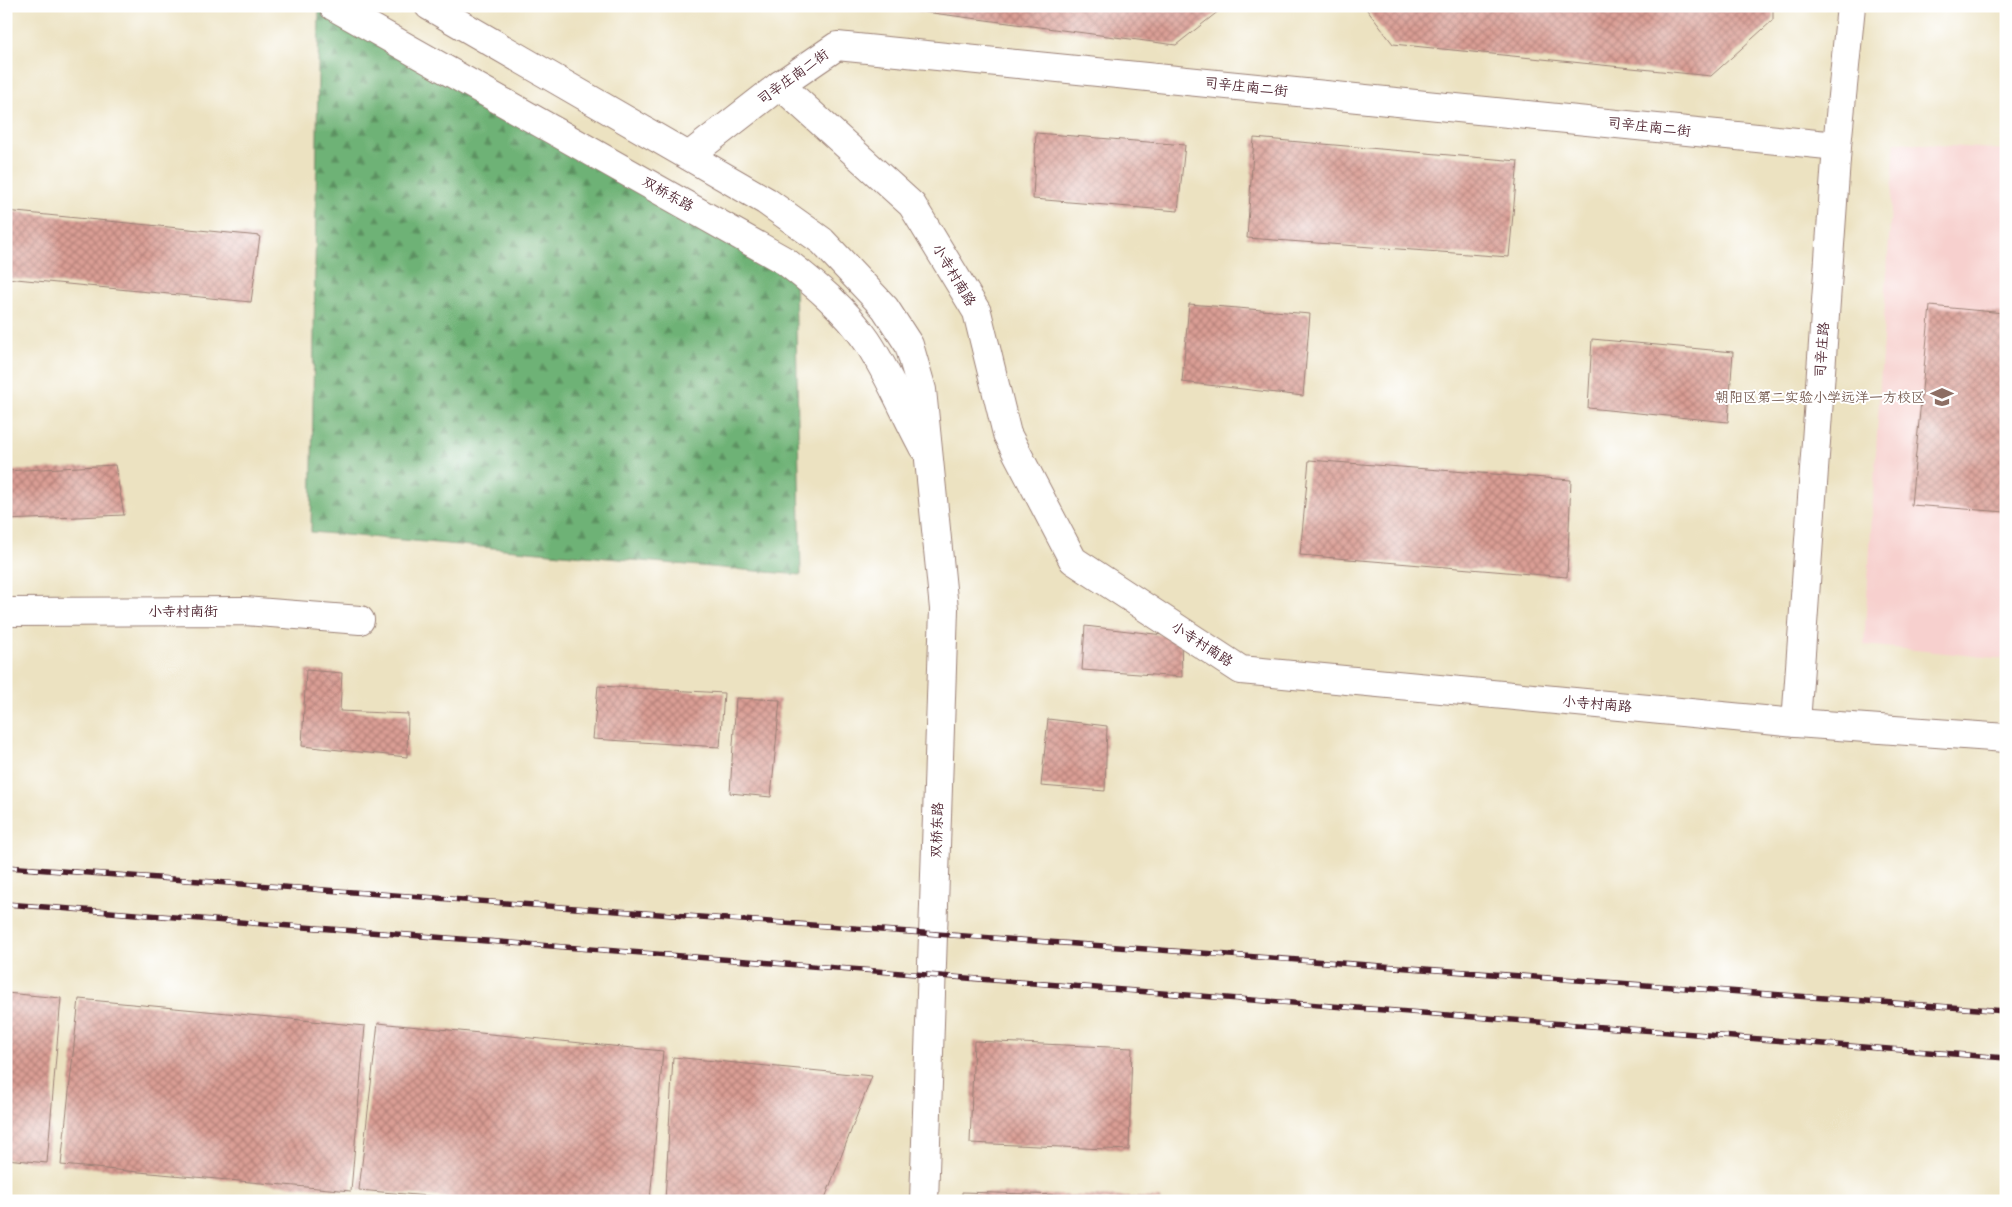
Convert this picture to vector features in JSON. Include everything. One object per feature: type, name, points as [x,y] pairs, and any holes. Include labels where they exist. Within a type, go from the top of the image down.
[{"type":"street","name":"双桥东路","points":[[334,6],[785,261],[826,292],[866,340],[887,376],[929,459]]},
{"type":"street","name":"双桥东路","points":[[429,6],[690,155],[766,201],[822,241],[885,308],[909,346],[922,390],[944,608],[924,1201]]},
{"type":"street","name":"司辛庄路","points":[[1796,724],[1837,146],[1851,6]]},
{"type":"street","name":"司辛庄南二街","points":[[690,155],[780,85],[836,46],[1837,146]]},
{"type":"street","name":"小寺村南路","points":[[780,85],[912,205],[977,312],[1007,434],[1073,560],[1242,670],[1796,724],[2006,738]]},
{"type":"street","name":"小寺村南街","points":[[6,612],[245,611],[360,620]]},
{"type":"shaded area","name":"朝阳区第二实验小学远洋一方校区","points":[[1895,142],[2006,150],[2006,659],[1864,645]]},
{"type":"green space","points":[[319,6],[339,6],[795,275],[801,575],[311,532]]},
{"type":"building","points":[[879,6],[1225,6],[1176,45]]},
{"type":"building","points":[[1364,6],[1773,6],[1773,20],[1711,76],[1393,44]]},
{"type":"building","points":[[1036,133],[1185,145],[1178,211],[1033,199]]},
{"type":"building","points":[[1254,138],[1518,161],[1509,257],[1247,238]]},
{"type":"building","points":[[6,211],[260,236],[251,302],[6,278]]},
{"type":"building","points":[[1189,304],[1310,314],[1303,396],[1182,382]]},
{"type":"building","points":[[2004,305],[2006,512],[1911,505],[1930,306],[2004,313]]},
{"type":"building","points":[[1592,339],[1733,352],[1728,422],[1588,408]]},
{"type":"building","points":[[1309,460],[1571,480],[1567,577],[1300,555]]},
{"type":"building","points":[[115,465],[124,515],[6,520],[6,471]]},
{"type":"building","points":[[1085,626],[1181,637],[1182,677],[1082,670]]},
{"type":"building","points":[[306,670],[342,673],[340,711],[408,714],[407,757],[302,746]]},
{"type":"building","points":[[598,686],[724,693],[720,747],[593,739]]},
{"type":"building","points":[[736,698],[780,700],[771,797],[730,793]]},
{"type":"building","points":[[1048,719],[1107,726],[1105,791],[1041,786]]},
{"type":"building","points":[[6,993],[61,998],[47,1163],[6,1159]]},
{"type":"building","points":[[79,999],[365,1026],[351,1191],[61,1165]]},
{"type":"building","points":[[378,1023],[663,1051],[650,1201],[485,1201],[359,1190]]},
{"type":"building","points":[[974,1041],[1132,1048],[1129,1150],[970,1143]]},
{"type":"building","points":[[673,1057],[872,1076],[824,1201],[665,1201]]},
{"type":"building","points":[[962,1192],[1161,1198],[1161,1201],[962,1201]]},
{"type":"railway","points":[[6,867],[2006,1011]]},
{"type":"railway","points":[[6,904],[2006,1058]]},
{"type":"place","name":"朝阳区第二实验小学远洋一方校区","points":[[1942,397]]}]
